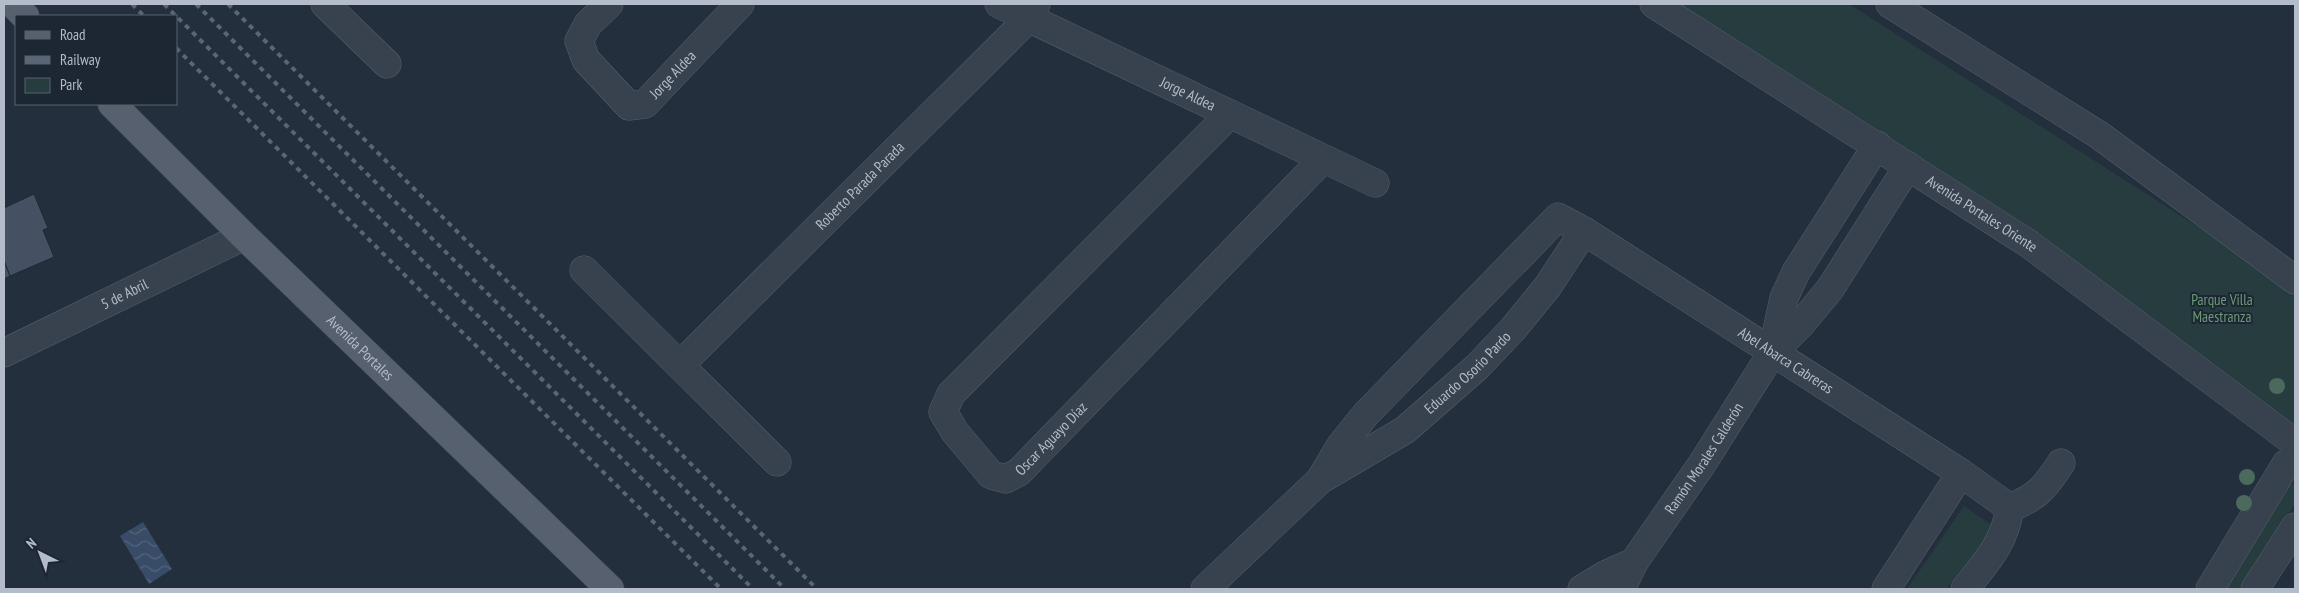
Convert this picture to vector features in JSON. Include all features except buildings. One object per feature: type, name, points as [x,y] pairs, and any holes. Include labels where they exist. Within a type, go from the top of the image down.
[{"type":"main road","points":[[13,4],[24,15]]},
{"type":"main road","name":"Avenida Portales","points":[[113,105],[244,236],[610,589]]},
{"type":"street","points":[[325,4],[387,64]]},
{"type":"street","name":"Jorge Aldea","points":[[609,4],[588,24],[579,41],[586,60],[629,106],[644,104],[740,4]]},
{"type":"street","name":"Jorge Aldea","points":[[999,4],[1033,11],[1230,114],[1375,184]]},
{"type":"street","name":"Avenida Portales Oriente","points":[[1654,4],[2029,244],[2295,443]]},
{"type":"street","points":[[1890,4],[2099,135],[2295,280]]},
{"type":"street","name":"Roberto Parada Parada","points":[[680,365],[1033,11]]},
{"type":"street","name":"Oscar Aguayo Díaz","points":[[1230,114],[951,394],[943,412],[955,432],[991,475],[1006,479],[1019,472],[1323,159]]},
{"type":"street","name":"Ramón Morales Calderón","points":[[1772,353],[1777,319],[1796,272],[1877,145]]},
{"type":"street","name":"Ramón Morales Calderón","points":[[1621,589],[1634,562],[1702,464],[1772,353],[1801,324],[1830,289],[1908,166]]},
{"type":"street","name":"Abel Abarca Cabreras","points":[[1558,218],[1584,232],[1961,474],[2010,508]]},
{"type":"street","name":"Eduardo Osorio Pardo","points":[[1320,480],[1341,445],[1366,414],[1558,218]]},
{"type":"street","name":"Eduardo Osorio Pardo","points":[[1205,589],[1320,480],[1405,430],[1477,367],[1513,329],[1548,286],[1584,232]]},
{"type":"street","name":"5 de Abril","points":[[4,353],[244,236]]},
{"type":"street","points":[[584,270],[777,462]]},
{"type":"street","points":[[2210,589],[2286,464],[2295,462]]},
{"type":"street","points":[[1965,589],[2000,544],[2007,529],[2010,508],[2040,493],[2061,463]]},
{"type":"street","points":[[1886,589],[1961,474]]},
{"type":"street","points":[[2255,589],[2295,528]]},
{"type":"street","points":[[1582,589],[1607,574],[1634,562]]},
{"type":"green space","name":"Parque Villa Maestranza","points":[[1668,4],[1849,4],[2253,262],[2295,294],[2295,431]]},
{"type":"green space","points":[[2289,483],[2295,485],[2295,503],[2240,589],[2216,589]]},
{"type":"green space","points":[[1964,506],[2000,531],[1946,589],[1907,589]]},
{"type":"water","points":[[143,522],[172,569],[149,584],[120,536]]},
{"type":"railway","points":[[132,4],[143,15]]},
{"type":"railway","points":[[164,4],[175,15]]},
{"type":"railway","points":[[196,4],[785,589]]},
{"type":"railway","points":[[228,4],[817,589]]},
{"type":"railway","points":[[178,18],[753,589]]},
{"type":"railway","points":[[178,50],[721,589]]}]
